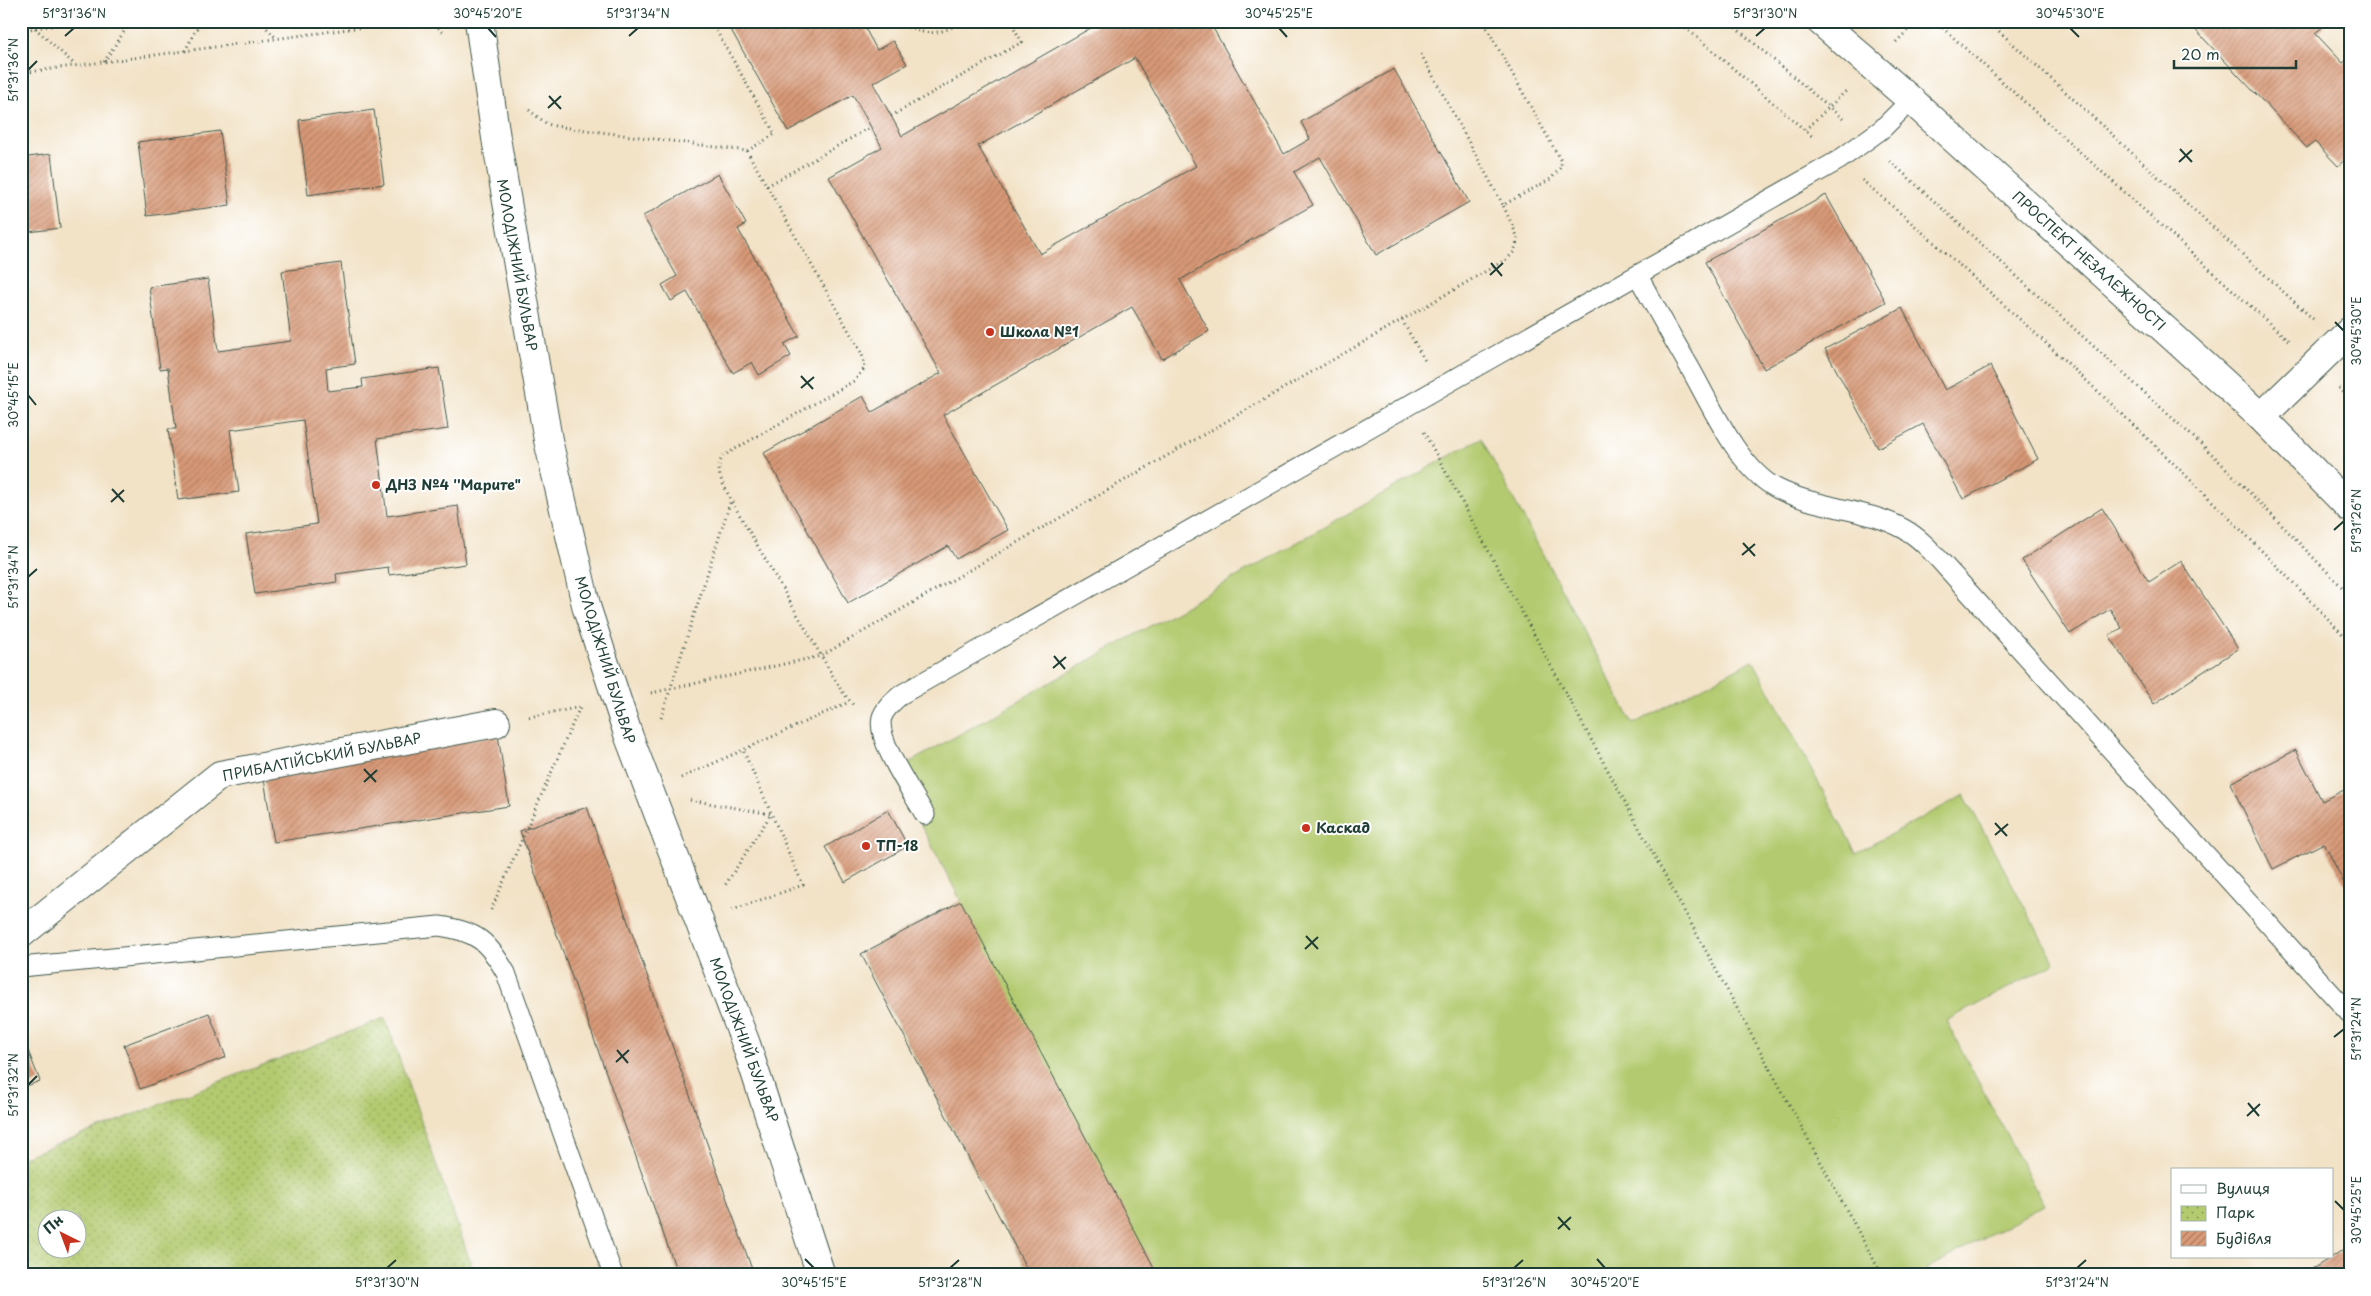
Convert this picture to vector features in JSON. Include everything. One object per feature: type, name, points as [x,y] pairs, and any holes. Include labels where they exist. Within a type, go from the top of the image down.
[{"type":"street","name":"МОЛОДІЖНИЙ БУЛЬВАР","points":[[479,21],[486,73],[548,440],[587,609],[616,700],[701,922],[770,1112],[821,1275]]},
{"type":"street","name":"ПРОСПЕКТ НЕЗАЛЕЖНОСТІ","points":[[1820,21],[1911,100],[2260,417],[2350,508]]},
{"type":"street","points":[[2260,417],[2344,337]]},
{"type":"street","name":"ПРИБАЛТІЙСЬКИЙ БУЛЬВАР","points":[[21,934],[220,775],[496,723]]},
{"type":"lane","points":[[925,814],[887,747],[882,732],[882,718],[888,706],[902,694],[1839,160],[1867,141],[1911,100]]},
{"type":"lane","points":[[1638,276],[1712,408],[1748,464],[1777,489],[1798,497],[1897,525],[1915,536],[1954,576],[2350,1014]]},
{"type":"lane","points":[[21,967],[440,926],[460,928],[479,937],[495,952],[506,972],[613,1275]]},
{"type":"path","points":[[21,30],[87,21]]},
{"type":"path","points":[[104,62],[130,21]]},
{"type":"path","points":[[184,52],[201,21]]},
{"type":"path","points":[[260,21],[276,39]]},
{"type":"path","points":[[21,73],[184,52],[388,22],[408,21]]},
{"type":"path","points":[[431,21],[486,73]]},
{"type":"path","points":[[527,108],[539,119],[555,126],[747,150],[775,134],[711,21]]},
{"type":"path","points":[[894,21],[916,31],[933,34],[949,29],[964,21]]},
{"type":"path","points":[[891,116],[1022,42],[1010,21]]},
{"type":"path","points":[[1483,21],[1561,160],[1561,167],[1552,179],[1503,205]]},
{"type":"path","points":[[1678,21],[1915,225],[2185,475],[2350,642]]},
{"type":"path","points":[[1728,21],[1867,141],[2213,455],[2350,595]]},
{"type":"path","points":[[1935,21],[2350,398]]},
{"type":"path","points":[[1988,21],[2344,337]]},
{"type":"path","points":[[35,28],[75,66]]},
{"type":"path","points":[[496,723],[670,689],[821,656],[1507,259],[1514,252],[1518,238],[1503,205],[1421,54]]},
{"type":"path","points":[[766,186],[871,127]]},
{"type":"path","points":[[647,784],[743,750],[849,702],[731,500],[719,471],[719,462],[723,456],[854,381],[865,368],[862,354],[747,150]]},
{"type":"path","points":[[1402,320],[1439,387]]},
{"type":"path","points":[[1409,405],[1882,1275]]},
{"type":"path","points":[[647,784],[670,689],[731,500]]},
{"type":"path","points":[[479,937],[580,707]]},
{"type":"path","points":[[701,922],[803,885],[743,750]]},
{"type":"path","points":[[647,784],[771,814]]},
{"type":"path","points":[[701,922],[771,814]]},
{"type":"green space","name":"Каскад","points":[[1481,438],[1633,724],[1753,660],[1856,853],[1964,795],[2055,963],[1946,1021],[2044,1205],[1926,1269],[1929,1275],[1030,1275],[861,954],[961,901],[893,772]]},
{"type":"green space","points":[[385,1018],[475,1275],[21,1275],[21,1158]]},
{"type":"building","points":[[726,21],[861,21],[877,50],[893,41],[907,64],[873,83],[902,136],[1103,21],[1209,21],[1284,154],[1310,139],[1301,122],[1394,69],[1469,202],[1376,255],[1320,157],[1294,172],[1313,205],[1180,280],[1209,331],[1162,359],[1132,307],[943,415],[1008,530],[956,559],[948,546],[848,603],[764,453],[863,396],[872,412],[941,373],[829,177],[882,147],[853,95],[788,131]],"holes":[[[1135,58],[1196,166],[1040,254],[978,146]]]},
{"type":"building","points":[[2187,21],[2319,21],[2324,26],[2315,33],[2343,63],[2350,57],[2350,155],[2338,166],[2315,142],[2307,148]]},
{"type":"building","points":[[374,110],[384,184],[308,195],[299,120]]},
{"type":"building","points":[[220,131],[230,205],[147,216],[138,142]]},
{"type":"building","points":[[51,154],[60,228],[21,233],[21,158]]},
{"type":"building","points":[[718,174],[746,224],[738,229],[799,336],[784,344],[791,356],[759,375],[752,362],[733,373],[687,292],[671,301],[662,285],[677,276],[643,216]]},
{"type":"building","points":[[1826,195],[1886,302],[1764,369],[1705,262]]},
{"type":"building","points":[[341,263],[355,364],[326,368],[328,391],[363,387],[362,379],[439,368],[448,429],[377,439],[387,516],[458,506],[466,564],[389,575],[388,567],[336,574],[337,582],[255,594],[246,534],[317,524],[303,420],[230,430],[239,492],[178,500],[168,429],[176,429],[168,368],[160,369],[149,287],[208,279],[218,351],[291,341],[282,271]]},
{"type":"building","points":[[1902,308],[1945,390],[1990,366],[2038,459],[1963,499],[1923,424],[1878,448],[1825,349]]},
{"type":"building","points":[[2102,508],[2149,582],[2181,561],[2238,649],[2154,704],[2109,635],[2122,628],[2110,609],[2070,634],[2022,560]]},
{"type":"building","points":[[498,735],[509,806],[274,842],[263,772]]},
{"type":"building","points":[[2296,750],[2322,801],[2350,787],[2350,895],[2324,843],[2273,869],[2230,783]]},
{"type":"building","points":[[587,807],[754,1275],[678,1275],[520,831]]},
{"type":"building","name":"ТП-18","points":[[888,810],[908,846],[845,882],[825,847]]},
{"type":"building","points":[[961,901],[1158,1275],[1030,1275],[861,954]]},
{"type":"building","points":[[209,1013],[226,1057],[140,1089],[124,1045]]},
{"type":"building","points":[[21,1033],[40,1081],[21,1088]]},
{"type":"building","points":[[2350,1245],[2350,1275],[2302,1275],[2330,1258],[2334,1258],[2334,1256]]},
{"type":"place","name":"Школа №1","points":[[990,332]]},
{"type":"place","name":"ДНЗ №4 ''Марите\"","points":[[376,485]]},
{"type":"place","name":"Каскад","points":[[1306,828]]},
{"type":"place","name":"ТП-18","points":[[866,846]]}]
